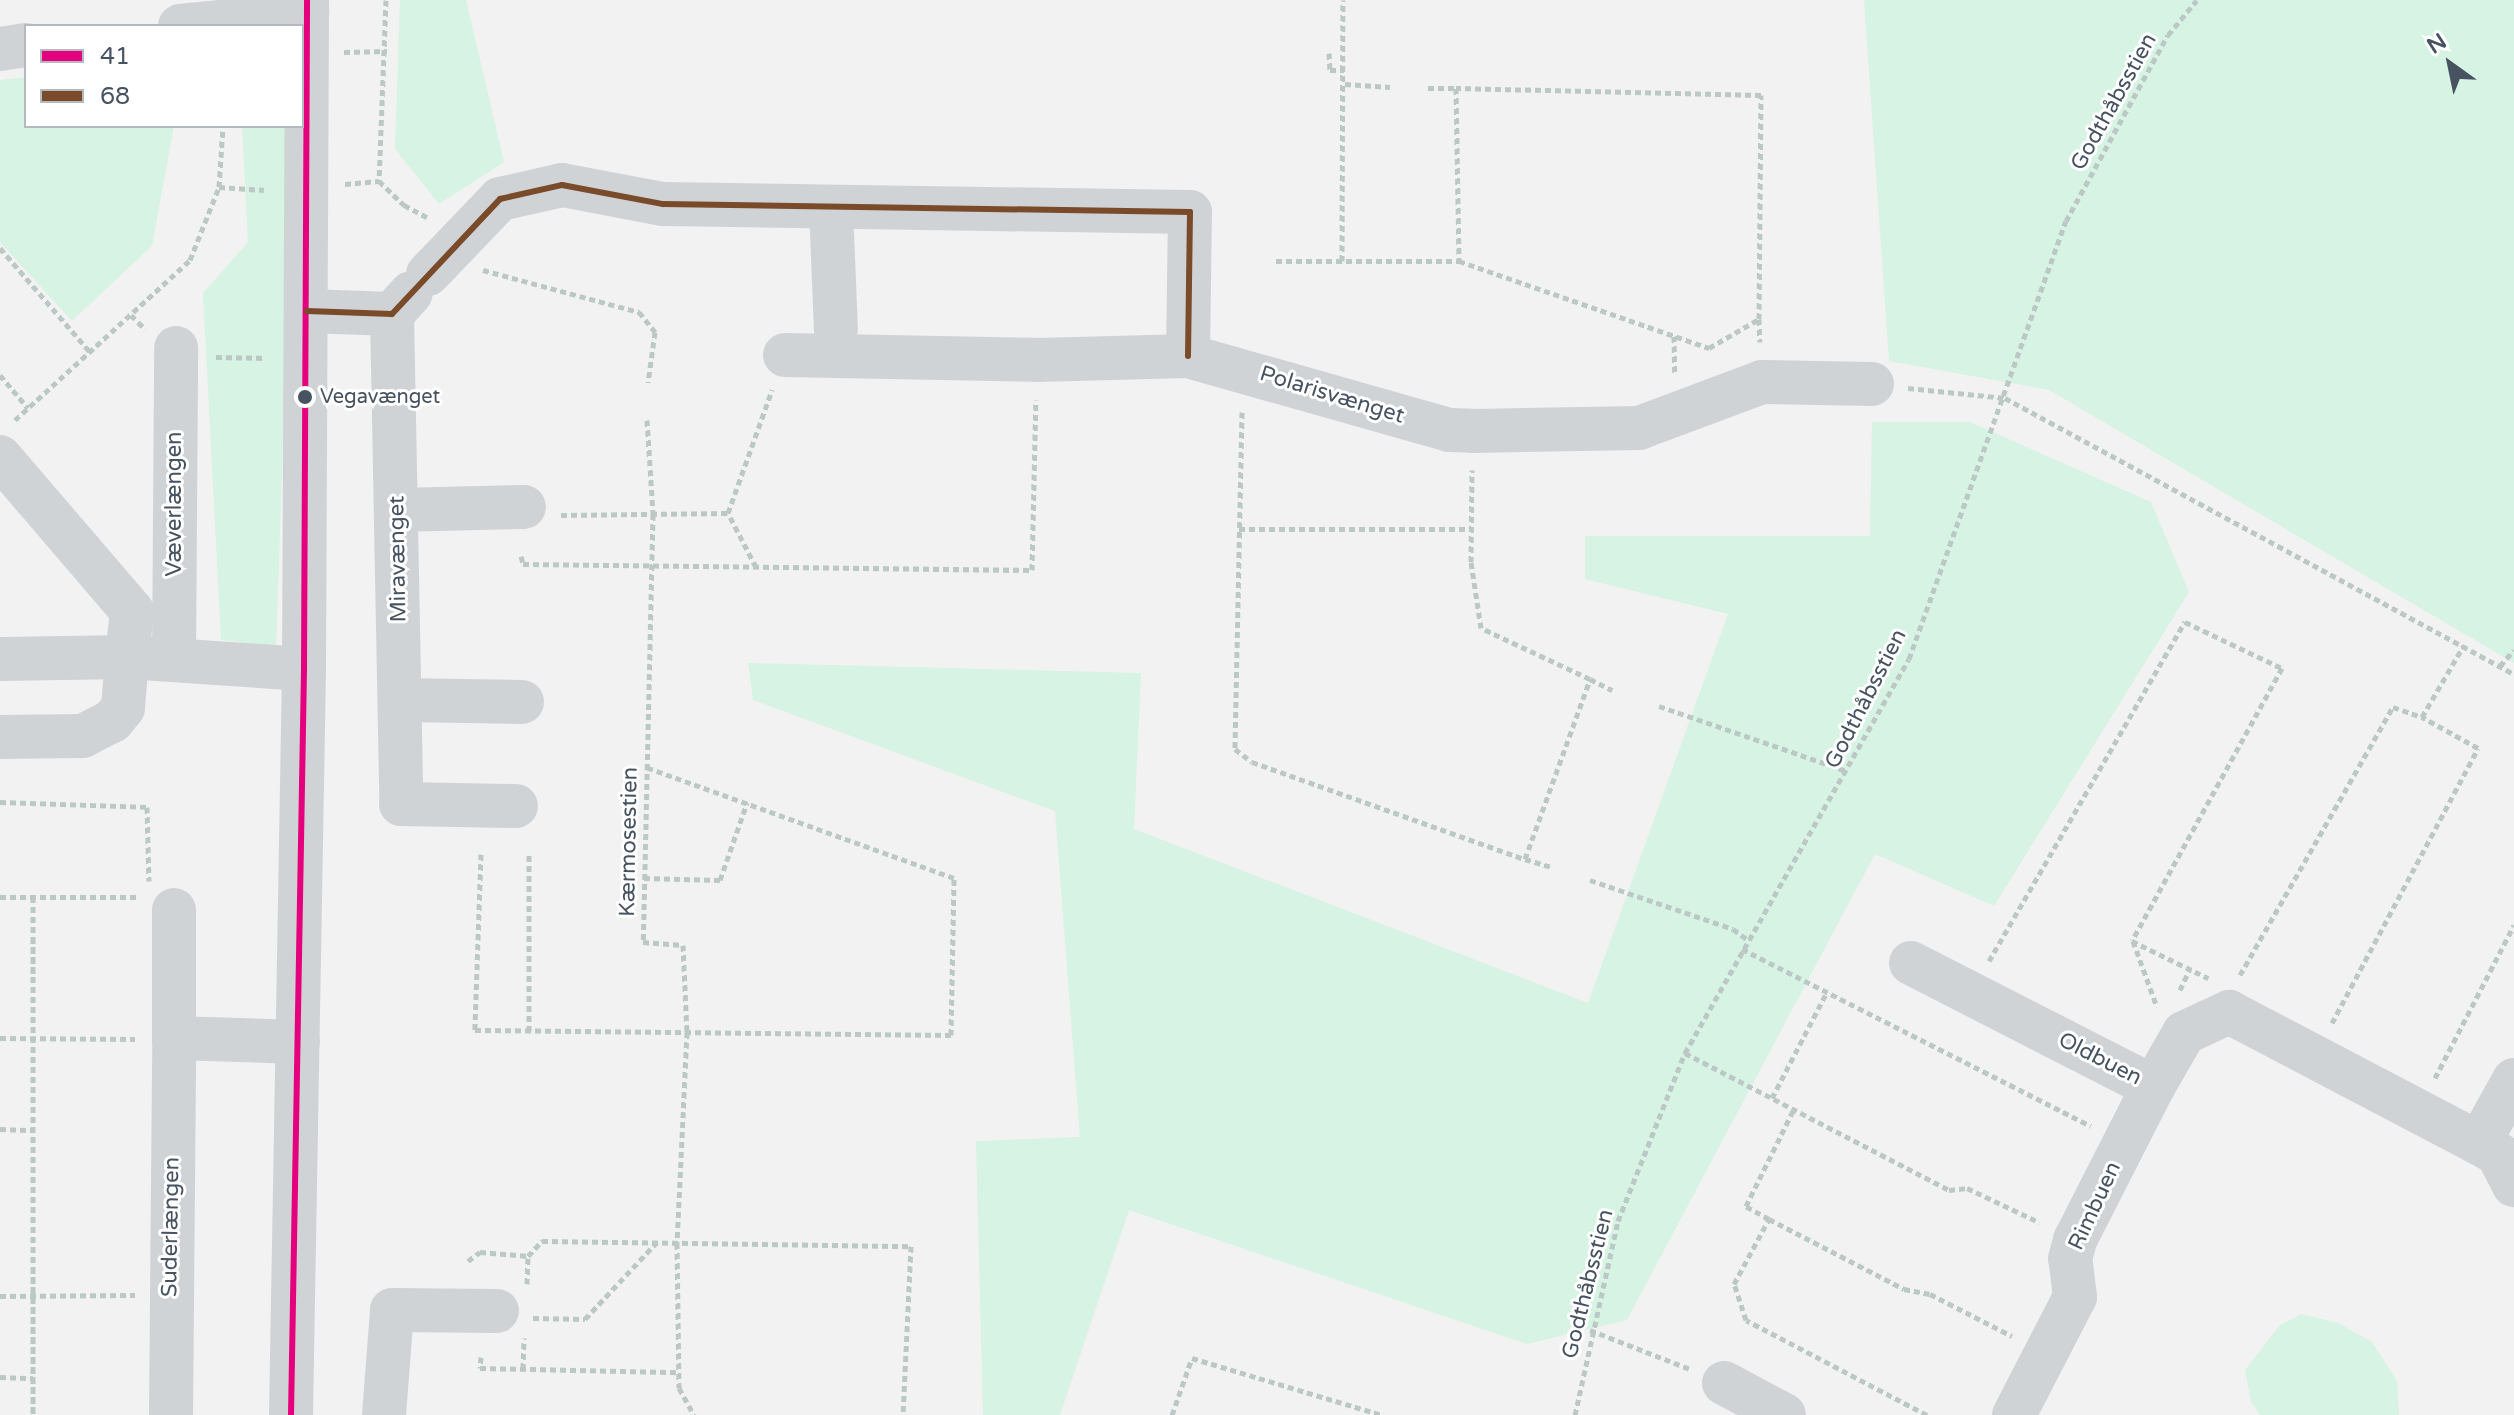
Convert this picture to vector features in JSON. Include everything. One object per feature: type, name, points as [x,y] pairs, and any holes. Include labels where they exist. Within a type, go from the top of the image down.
[{"type":"street","points":[[193,24],[307,7],[304,669],[291,1415]]},
{"type":"street","points":[[0,49],[24,45]]},
{"type":"street","points":[[307,311],[392,314],[500,199],[562,185],[663,204],[1190,212],[1188,356]]},
{"type":"street","points":[[831,207],[836,329]]},
{"type":"street","name":"Miravænget","points":[[392,314],[401,804],[516,806]]},
{"type":"street","name":"Væverlængen","points":[[174,660],[190,353]]},
{"type":"street","name":"Polarisvænget","points":[[785,355],[1037,360],[1188,356],[1242,367],[1450,430],[1473,431],[1639,428],[1762,382],[1872,384]]},
{"type":"street","points":[[0,737],[83,736],[112,721],[123,708],[132,611],[5,441]]},
{"type":"street","points":[[398,510],[524,507]]},
{"type":"street","points":[[0,659],[127,657],[304,669]]},
{"type":"street","points":[[400,700],[522,702]]},
{"type":"street","name":"Suderlængen","points":[[171,1415],[174,910]]},
{"type":"street","name":"Oldbuen","points":[[1911,963],[2153,1087],[2184,1033],[2229,1012],[2479,1143]]},
{"type":"street","points":[[174,1038],[298,1042]]},
{"type":"street","points":[[2514,1080],[2479,1143],[2498,1154],[2514,1185]]},
{"type":"street","name":"Rimbuen","points":[[2014,1415],[2075,1297],[2070,1259],[2075,1240],[2153,1087]]},
{"type":"street","points":[[384,1415],[392,1310],[497,1311]]},
{"type":"street","points":[[1724,1383],[1784,1415]]},
{"type":"path","points":[[1342,261],[1343,0]]},
{"type":"path","name":"Godthåbsstien","points":[[1575,1415],[1590,1330],[1618,1221],[1685,1053],[1909,659],[2066,221],[2168,35],[2197,0]]},
{"type":"path","points":[[331,53],[387,51]]},
{"type":"path","points":[[1329,53],[1330,70],[1344,70]]},
{"type":"path","points":[[1345,84],[1390,87]]},
{"type":"path","points":[[1276,261],[1459,261],[1709,348],[1759,319],[1761,95],[1428,88]]},
{"type":"path","points":[[1456,88],[1459,261]]},
{"type":"path","points":[[5,441],[28,408],[190,260],[219,187],[223,128]]},
{"type":"path","points":[[340,184],[379,181]]},
{"type":"path","points":[[219,187],[264,190]]},
{"type":"path","points":[[0,248],[90,352]]},
{"type":"path","points":[[190,353],[267,358]]},
{"type":"path","points":[[756,567],[728,513],[785,355]]},
{"type":"path","points":[[521,556],[523,564],[1032,570],[1037,360]]},
{"type":"path","points":[[1242,367],[1235,749],[1252,762],[1552,867]]},
{"type":"path","points":[[0,375],[28,408]]},
{"type":"path","points":[[1872,384],[2005,398],[2514,674]]},
{"type":"path","name":"Kærmosestien","points":[[647,420],[653,514],[643,942],[683,945],[687,1032],[677,1243],[679,1388],[694,1415]]},
{"type":"path","points":[[1473,431],[1471,529],[1481,628],[1612,690]]},
{"type":"path","points":[[524,507],[531,515],[728,513]]},
{"type":"path","points":[[1239,529],[1471,529]]},
{"type":"path","points":[[1969,992],[2185,622],[2282,668],[2132,941],[2163,1023]]},
{"type":"path","points":[[2422,717],[2464,645]]},
{"type":"path","points":[[2500,666],[2514,650]]},
{"type":"path","points":[[1525,859],[1590,679]]},
{"type":"path","points":[[1659,706],[1847,771]]},
{"type":"path","points":[[2232,990],[2393,707],[2422,717],[2478,748],[2325,1037]]},
{"type":"path","points":[[481,854],[475,1030],[951,1035],[954,878],[646,767]]},
{"type":"path","points":[[0,802],[147,807],[150,896],[0,897]]},
{"type":"path","points":[[644,878],[720,880],[747,803]]},
{"type":"path","points":[[529,853],[529,1031]]},
{"type":"path","points":[[1590,880],[1733,929],[1748,940]]},
{"type":"path","points":[[33,897],[33,1415]]},
{"type":"path","points":[[2429,1090],[2514,925]]},
{"type":"path","points":[[2132,941],[2218,983]]},
{"type":"path","points":[[1742,949],[2125,1143]]},
{"type":"path","points":[[1772,1098],[1827,992]]},
{"type":"path","points":[[0,1038],[174,1038]]},
{"type":"path","points":[[1685,1053],[1949,1190],[1967,1188],[2075,1240]]},
{"type":"path","points":[[1794,1109],[1746,1206],[2047,1354]]},
{"type":"path","points":[[0,1129],[33,1130]]},
{"type":"path","points":[[1769,1219],[1734,1284],[1746,1320],[1927,1415]]},
{"type":"path","points":[[468,1261],[480,1252],[528,1256],[542,1241],[911,1246],[903,1415]]},
{"type":"path","points":[[497,1311],[525,1318],[585,1319],[657,1242]]},
{"type":"path","points":[[0,1296],[170,1293]]},
{"type":"path","points":[[1590,1330],[1724,1383]]},
{"type":"path","points":[[481,1357],[480,1368],[679,1372]]},
{"type":"path","points":[[1172,1415],[1192,1358],[1382,1415]]},
{"type":"path","points":[[0,1377],[33,1378]]},
{"type":"green space","points":[[400,0],[466,0],[504,162],[439,204],[395,149]]},
{"type":"green space","points":[[1864,0],[2514,0],[2514,663],[2049,390],[1889,361]]},
{"type":"green space","points":[[24,77],[24,128],[174,128],[152,246],[72,321],[0,242],[0,80]]},
{"type":"green space","points":[[242,128],[294,128],[276,647],[221,640],[203,293],[248,242]]},
{"type":"green space","points":[[1872,422],[1970,422],[2151,502],[2189,592],[1994,906],[1875,854],[1627,1320],[1527,1344],[1129,1210],[1060,1415],[983,1415],[976,1141],[1080,1137],[1055,811],[753,700],[748,663],[1141,673],[1134,829],[1588,1003],[1728,614],[1585,579],[1585,536],[1870,536]]},
{"type":"green space","points":[[2301,1314],[2338,1323],[2372,1342],[2397,1381],[2399,1415],[2260,1415],[2251,1402],[2245,1370],[2279,1326]]},
{"type":"transit line","name":"41","points":[[291,1415],[304,669],[307,0]]},
{"type":"transit line","name":"68","points":[[307,311],[392,314],[500,199],[562,185],[663,204],[1190,212],[1188,356]]},
{"type":"place","name":"Vegavænget","points":[[305,397]]}]
